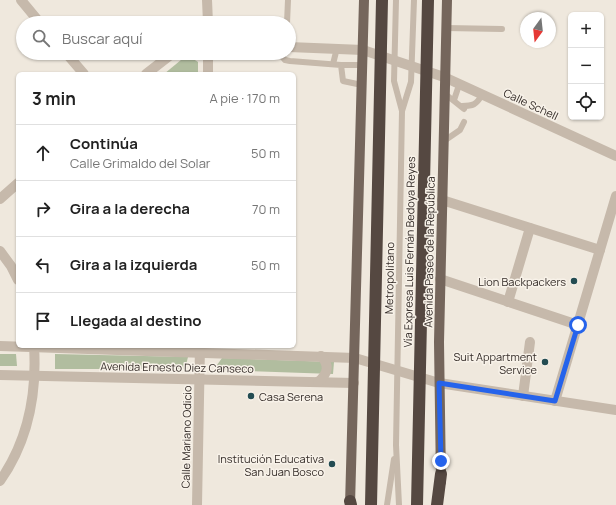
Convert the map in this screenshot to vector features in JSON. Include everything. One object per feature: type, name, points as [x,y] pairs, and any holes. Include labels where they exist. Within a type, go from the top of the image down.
[{"type":"highway","points":[[371,505],[382,0]]},
{"type":"highway","name":"Vía Expresa Luis Fernán Bedoya Reyes","points":[[417,505],[428,0]]},
{"type":"highway","points":[[437,505],[441,474]]},
{"type":"main road","points":[[350,504],[354,383],[359,359],[362,85],[363,65],[367,51],[364,0]]},
{"type":"main road","name":"Avenida Paseo de la República","points":[[443,505],[436,381],[444,142],[444,93],[440,76],[446,28],[447,0]]},
{"type":"street","points":[[21,0],[34,16]]},
{"type":"street","points":[[207,0],[208,16]]},
{"type":"street","name":"Calle Schell","points":[[296,47],[337,48],[367,51],[440,76],[616,156]]},
{"type":"street","points":[[72,60],[82,72]]},
{"type":"street","points":[[149,72],[164,60]]},
{"type":"street","points":[[208,60],[208,72]]},
{"type":"street","points":[[0,199],[16,185]]},
{"type":"street","points":[[555,401],[616,196]]},
{"type":"street","points":[[442,200],[600,250]]},
{"type":"street","points":[[508,302],[530,228]]},
{"type":"street","points":[[0,251],[16,276]]},
{"type":"street","points":[[440,279],[578,325]]},
{"type":"street","points":[[522,396],[530,342]]},
{"type":"street","name":"Avenida Ernesto Diez Canseco","points":[[0,346],[16,346]]},
{"type":"street","points":[[0,481],[16,454],[26,430],[33,403],[35,376],[34,348]]},
{"type":"street","name":"Avenida Ernesto Diez Canseco","points":[[117,348],[200,349],[359,359],[436,381],[616,410]]},
{"type":"street","name":"Calle Mariano Odicio","points":[[197,505],[200,349]]},
{"type":"street","points":[[318,382],[323,378],[327,369],[327,364],[322,356]]},
{"type":"street","name":"Avenida Ernesto Diez Canseco","points":[[0,375],[354,383]]},
{"type":"lane","points":[[287,16],[288,0]]},
{"type":"lane","name":"Metropolitano","points":[[396,0],[394,81],[402,111],[396,445],[399,505]]},
{"type":"lane","name":"Metropolitano","points":[[402,111],[411,82],[414,0]]},
{"type":"lane","points":[[446,28],[502,29]]},
{"type":"lane","points":[[333,64],[337,48]]},
{"type":"lane","points":[[285,60],[341,65],[363,65]]},
{"type":"lane","points":[[341,65],[343,81],[362,85]]},
{"type":"lane","points":[[454,100],[459,85]]},
{"type":"lane","points":[[444,93],[463,108],[473,106],[478,102],[482,95]]},
{"type":"lane","points":[[444,142],[460,130],[464,122]]},
{"type":"lane","name":"Metropolitano","points":[[387,505],[396,445]]},
{"type":"green space","points":[[181,60],[195,60],[198,62],[198,72],[166,72]]},
{"type":"green space","points":[[0,354],[16,354],[17,366],[0,366]]},
{"type":"green space","points":[[55,354],[188,357],[185,369],[55,369]]},
{"type":"green space","points":[[222,358],[334,362],[333,374],[220,370],[217,365]]},
{"type":"place","name":"Lion Backpackers","points":[[574,281]]},
{"type":"place","name":"Suit Appartment Service","points":[[545,362]]},
{"type":"place","name":"Casa Serena","points":[[251,396]]},
{"type":"place","name":"Institución Educativa San Juan Bosco","points":[[332,464]]},
{"type":"route","points":[[441,461],[439,444],[439,383],[555,401],[558,386],[578,325]]}]
